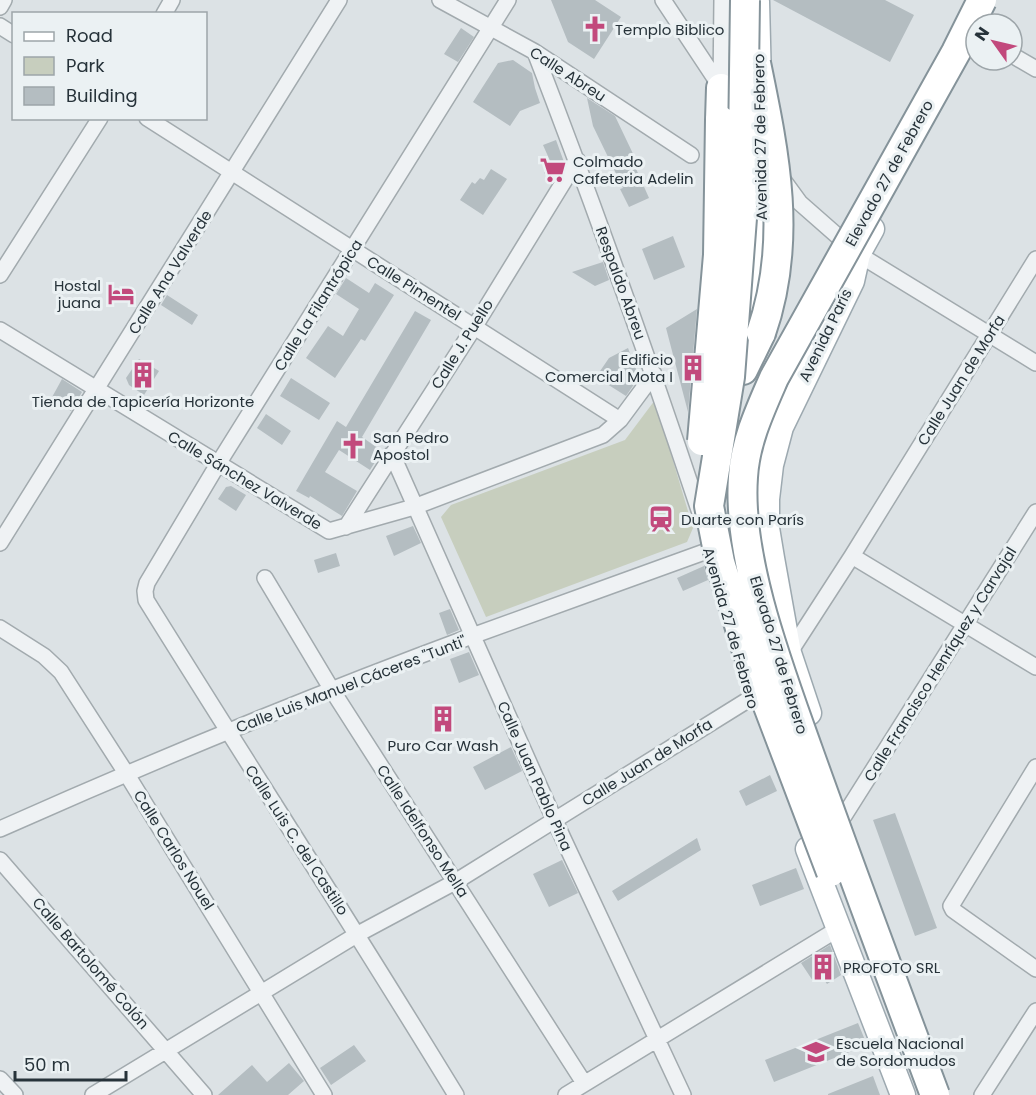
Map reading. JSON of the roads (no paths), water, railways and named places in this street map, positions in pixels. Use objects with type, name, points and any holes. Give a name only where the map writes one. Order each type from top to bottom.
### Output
[{"type":"highway","name":"Elevado 27 de Febrero","points":[[935,1095],[788,694],[751,565],[745,533],[743,477],[747,451],[758,414],[774,378],[956,52],[982,0]]},
{"type":"highway","points":[[742,4],[769,125],[778,221],[777,270],[770,305],[761,333],[743,370]]},
{"type":"highway","name":"Elevado 27 de Febrero","points":[[742,4],[742,218],[730,376],[705,511],[746,648],[915,1095]]},
{"type":"highway","points":[[705,511],[701,446],[718,255],[721,88]]},
{"type":"highway","points":[[788,694],[779,630],[757,561],[751,530],[752,473],[757,444],[784,377],[841,277],[858,254]]},
{"type":"main road","name":"Avenida 27 de Febrero","points":[[742,4],[760,147],[760,268],[755,312],[743,370],[727,402],[711,446],[706,473],[707,551],[751,698],[903,1095]]},
{"type":"main road","name":"Avenida París","points":[[789,653],[767,528],[767,499],[771,465],[782,427],[852,281],[858,254],[964,63]]},
{"type":"main road","points":[[789,653],[942,1095]]},
{"type":"street","points":[[0,7],[4,0]]},
{"type":"street","name":"Calle Ana Valverde","points":[[0,543],[339,0]]},
{"type":"street","name":"Calle Abreu","points":[[440,0],[535,52],[692,155]]},
{"type":"street","name":"Calle La Filantrópica","points":[[147,583],[218,464],[508,0]]},
{"type":"street","points":[[663,0],[760,147],[800,203],[858,254],[989,332],[1036,363]]},
{"type":"street","points":[[721,88],[742,4]]},
{"type":"street","name":"Respaldo Abreu","points":[[535,52],[577,160],[705,511]]},
{"type":"street","points":[[0,275],[99,120]]},
{"type":"street","name":"Calle Pimentel","points":[[150,120],[620,420]]},
{"type":"street","name":"Calle J. Puello","points":[[346,527],[475,326],[577,160]]},
{"type":"street","name":"Calle Juan de Morfa","points":[[93,1095],[358,934],[455,882],[751,698],[789,653],[852,556],[1036,259]]},
{"type":"street","name":"Calle Sánchez Valverde","points":[[0,330],[329,531],[414,507],[603,435],[620,420],[654,374]]},
{"type":"street","name":"Calle Juan Pablo Pina","points":[[392,454],[554,819],[683,1095]]},
{"type":"street","name":"Calle Francisco Henríquez y Carvajal","points":[[844,816],[1036,512]]},
{"type":"street","name":"Calle Luis Manuel Cáceres \"Tunti\"","points":[[0,829],[126,773],[332,690],[472,636],[707,551]]},
{"type":"street","points":[[852,556],[1036,667]]},
{"type":"street","name":"Calle Idelfonso Mella","points":[[265,578],[332,690],[584,1083]]},
{"type":"street","name":"Calle Luis C. del Castillo","points":[[147,583],[146,600],[358,934],[456,1095]]},
{"type":"street","name":"Calle Carlos Nouel","points":[[0,628],[44,656],[61,672],[126,773],[324,1095]]},
{"type":"street","points":[[1036,766],[951,906],[952,910],[1036,969]]},
{"type":"street","name":"Calle Bartolomé Colón","points":[[0,860],[204,1095]]},
{"type":"street","points":[[566,1095],[838,929]]},
{"type":"street","points":[[982,1095],[1036,1011]]},
{"type":"street","points":[[0,1079],[15,1095]]},
{"type":"place","name":"Templo Biblico","points":[[595,29]]},
{"type":"place","name":"Colmado Cafeteria Adelin","points":[[553,170]]},
{"type":"place","name":"Hostal juana","points":[[121,294]]},
{"type":"place","name":"Edificio Comercial Mota I","points":[[693,368]]},
{"type":"place","name":"Tienda de Tapicería Horizonte","points":[[143,375]]},
{"type":"place","name":"San Pedro Apostol","points":[[353,446]]},
{"type":"place","name":"Duarte con París","points":[[661,519]]},
{"type":"place","name":"Puro Car Wash","points":[[443,719]]},
{"type":"place","name":"PROFOTO SRL","points":[[823,967]]},
{"type":"place","name":"Escuela Nacional de Sordomudos","points":[[816,1052]]}]
